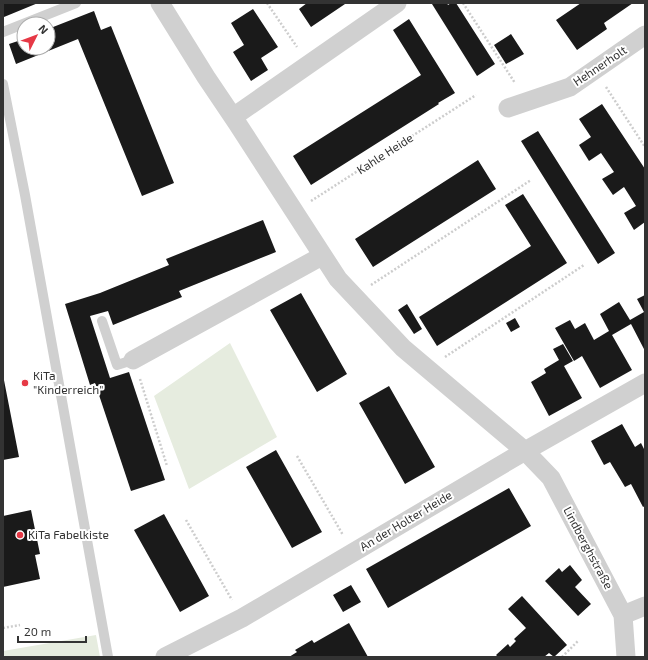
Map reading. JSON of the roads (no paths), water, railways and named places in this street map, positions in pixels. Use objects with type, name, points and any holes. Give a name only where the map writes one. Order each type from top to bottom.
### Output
[{"type":"street","points":[[160,3],[206,77],[338,279],[403,348],[525,451]]},
{"type":"street","points":[[233,117],[397,3]]},
{"type":"street","name":"Hehnerholt","points":[[508,108],[570,87],[645,35]]},
{"type":"street","points":[[133,360],[322,256]]},
{"type":"street","name":"An der Holter Heide","points":[[165,657],[242,618],[525,451],[645,383]]},
{"type":"street","name":"Lindberghstraße","points":[[525,451],[551,478],[623,615],[626,657]]},
{"type":"street","points":[[623,615],[645,606]]},
{"type":"lane","points":[[3,32],[76,3]]},
{"type":"lane","points":[[3,84],[28,211],[108,657]]},
{"type":"lane","points":[[102,321],[117,366],[133,360]]},
{"type":"place","name":"KiTa \"Kinderreich\"","points":[[25,383]]},
{"type":"place","name":"KiTa Fabelkiste","points":[[20,535]]}]
